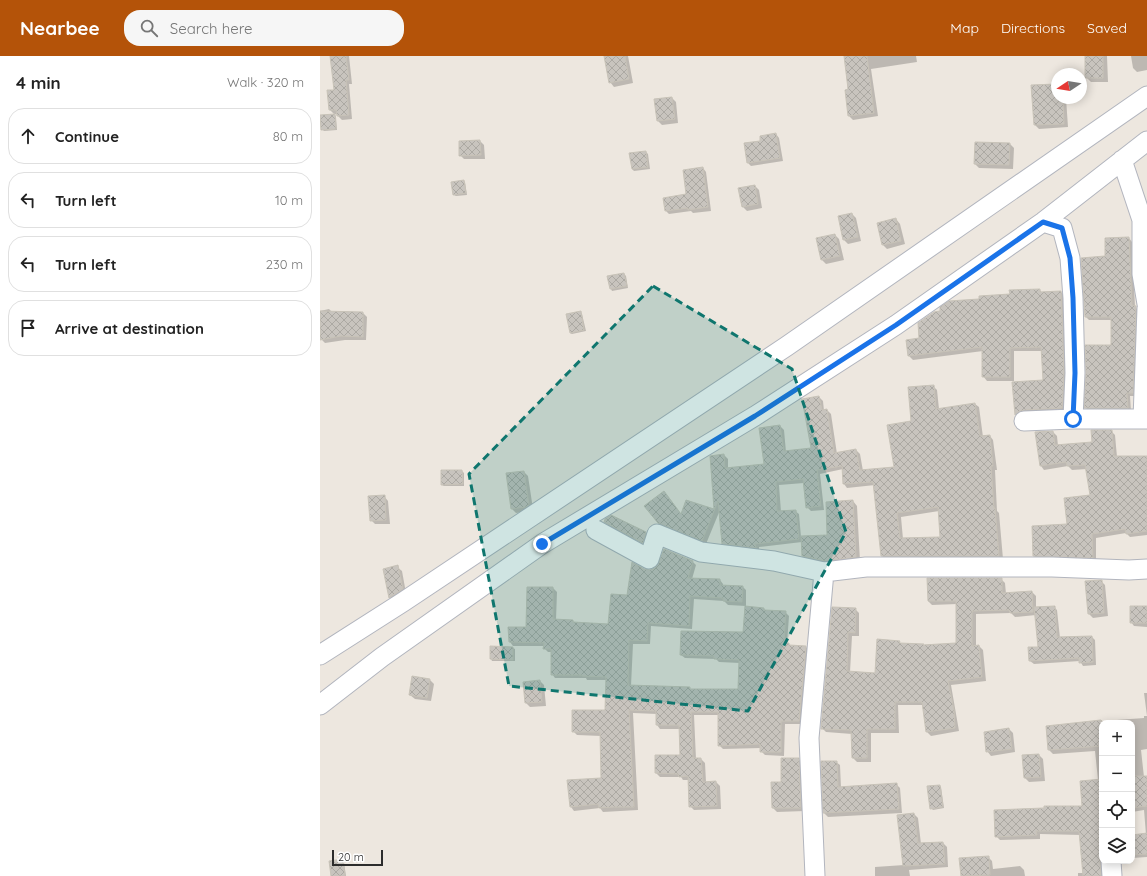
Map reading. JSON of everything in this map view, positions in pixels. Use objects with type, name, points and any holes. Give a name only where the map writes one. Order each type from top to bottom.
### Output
[{"type":"street","points":[[320,655],[403,602],[787,346],[1147,96]]},
{"type":"street","points":[[320,705],[382,657],[542,544],[755,416],[896,325],[1043,222],[1147,141]]},
{"type":"street","points":[[1122,160],[1142,220],[1142,274],[1147,304]]},
{"type":"street","points":[[1043,222],[1062,228],[1070,258],[1075,366],[1073,419]]},
{"type":"street","points":[[1024,421],[1145,419],[1147,308]]},
{"type":"street","points":[[596,530],[649,559],[656,534],[701,552],[774,561],[824,572],[874,567],[1052,567],[1128,570],[1147,569]]},
{"type":"street","points":[[815,876],[809,738],[824,572]]},
{"type":"street","points":[[1111,864],[1112,876]]},
{"type":"highlighted area","points":[[653,286],[792,369],[846,532],[748,711],[509,686],[469,474]]},
{"type":"building","points":[[330,56],[346,56],[349,80],[346,80],[349,115],[337,116],[336,110],[329,110],[327,90],[334,90]]},
{"type":"building","points":[[604,56],[625,56],[629,79],[609,83]]},
{"type":"building","points":[[844,56],[867,56],[874,113],[848,116],[845,90],[848,89]]},
{"type":"building","points":[[1085,56],[1103,56],[1103,78],[1087,78],[1087,68],[1085,68]]},
{"type":"building","points":[[1051,84],[1051,104],[1063,104],[1064,124],[1034,125],[1031,85]]},
{"type":"building","points":[[672,97],[675,119],[657,121],[654,99]]},
{"type":"building","points":[[335,114],[336,129],[321,130],[320,115]]},
{"type":"building","points":[[776,133],[780,158],[747,163],[744,143],[760,141],[760,136]]},
{"type":"building","points":[[480,140],[481,155],[459,156],[459,141]]},
{"type":"building","points":[[975,142],[1010,143],[1009,165],[974,164]]},
{"type":"building","points":[[646,151],[648,167],[632,169],[629,153]]},
{"type":"building","points":[[703,167],[708,207],[665,211],[663,198],[686,194],[683,170]]},
{"type":"building","points":[[464,180],[466,193],[453,195],[451,182]]},
{"type":"building","points":[[755,185],[758,204],[742,207],[738,188]]},
{"type":"building","points":[[852,213],[858,237],[843,240],[838,216]]},
{"type":"building","points":[[896,218],[901,241],[882,245],[877,223]]},
{"type":"building","points":[[835,234],[840,256],[821,260],[816,238]]},
{"type":"building","points":[[1129,237],[1132,305],[1136,306],[1133,393],[1127,393],[1128,408],[1084,408],[1086,373],[1085,345],[1111,345],[1111,317],[1085,317],[1081,258],[1105,256],[1105,238]]},
{"type":"building","points":[[624,273],[627,286],[610,289],[607,276]]},
{"type":"building","points":[[1040,289],[1040,292],[1061,291],[1064,373],[1062,408],[1024,410],[1015,415],[1012,382],[1043,380],[1041,347],[1010,348],[1010,377],[982,377],[982,347],[908,356],[906,340],[919,338],[918,323],[934,312],[940,311],[940,307],[949,301],[979,299],[979,296],[1010,294],[1009,290]]},
{"type":"building","points":[[320,311],[363,312],[363,337],[341,336],[320,340]]},
{"type":"building","points":[[581,311],[584,330],[570,333],[566,314]]},
{"type":"building","points":[[934,385],[936,409],[975,403],[980,436],[990,435],[993,466],[991,466],[994,508],[999,556],[881,556],[873,482],[843,484],[842,466],[817,470],[821,506],[806,508],[803,479],[776,482],[777,511],[796,510],[799,539],[755,544],[756,548],[722,544],[718,501],[702,541],[658,523],[644,506],[664,491],[681,514],[686,500],[714,509],[710,456],[724,454],[725,468],[764,464],[759,428],[780,425],[784,451],[811,448],[802,399],[819,396],[822,410],[827,409],[834,453],[856,449],[860,470],[894,467],[887,425],[911,421],[908,387]],"holes":[[[938,507],[940,537],[900,538],[897,513]]]},
{"type":"building","points":[[1091,430],[1112,430],[1114,456],[1147,456],[1147,531],[1126,534],[1125,529],[1092,534],[1093,558],[1033,556],[1032,526],[1067,524],[1064,498],[1090,495],[1085,465],[1067,466],[1066,462],[1040,466],[1035,432],[1053,431],[1055,445],[1092,442]]},
{"type":"building","points":[[441,470],[462,470],[463,484],[441,485]]},
{"type":"building","points":[[524,471],[529,505],[526,507],[511,509],[506,473]]},
{"type":"building","points":[[385,495],[386,520],[370,521],[368,496]]},
{"type":"building","points":[[853,500],[856,557],[825,561],[802,556],[801,536],[827,535],[826,502]]},
{"type":"building","points":[[611,515],[646,532],[643,543],[604,522],[605,519]]},
{"type":"building","points":[[664,549],[693,561],[688,578],[720,579],[720,585],[743,586],[742,602],[723,601],[723,598],[690,596],[689,626],[648,623],[647,641],[629,640],[628,685],[690,687],[690,689],[738,689],[739,660],[714,659],[714,656],[680,655],[681,631],[743,632],[745,606],[764,608],[764,610],[786,611],[784,643],[789,643],[789,645],[806,646],[799,721],[781,721],[781,752],[760,752],[760,744],[718,746],[718,712],[691,712],[693,758],[701,758],[703,782],[716,781],[717,806],[689,807],[688,776],[679,777],[678,774],[655,773],[655,755],[680,755],[679,725],[656,725],[656,711],[629,710],[634,807],[599,808],[598,804],[570,807],[567,780],[601,778],[600,732],[572,732],[572,710],[605,710],[606,677],[551,675],[551,649],[543,649],[544,643],[509,642],[508,627],[526,627],[527,587],[553,587],[553,619],[608,624],[611,594],[627,595],[632,562],[644,569],[650,570],[655,568]]},
{"type":"building","points":[[398,565],[403,589],[389,598],[383,569]]},
{"type":"building","points":[[927,578],[1002,578],[1002,593],[1032,591],[1033,612],[1010,613],[1009,610],[972,611],[972,646],[979,645],[982,677],[948,681],[954,710],[955,728],[926,732],[922,702],[895,702],[895,729],[867,729],[867,758],[852,758],[851,730],[821,729],[832,607],[856,608],[855,633],[848,632],[847,671],[875,673],[877,639],[900,641],[899,643],[924,644],[923,645],[956,643],[956,601],[928,601]]},
{"type":"building","points":[[1102,580],[1104,613],[1088,614],[1085,581]]},
{"type":"building","points":[[1055,606],[1057,637],[1092,636],[1093,662],[1079,663],[1079,658],[1029,661],[1028,647],[1038,647],[1034,607]]},
{"type":"building","points":[[1130,606],[1147,606],[1147,623],[1130,623]]},
{"type":"building","points":[[490,646],[513,647],[513,660],[490,659]]},
{"type":"building","points":[[412,676],[430,679],[427,698],[409,695]]},
{"type":"building","points":[[540,680],[542,702],[525,703],[523,682]]},
{"type":"building","points":[[1099,720],[1099,746],[1048,750],[1046,726]]},
{"type":"building","points":[[1009,728],[1012,749],[986,752],[984,732]]},
{"type":"building","points":[[1039,754],[1041,777],[1024,778],[1022,755]]},
{"type":"building","points":[[781,758],[799,758],[801,808],[772,808],[771,782],[781,782]]},
{"type":"building","points":[[821,761],[837,761],[838,787],[897,783],[899,809],[823,813]]},
{"type":"building","points":[[1135,776],[1147,776],[1147,806],[1135,808]]},
{"type":"building","points":[[1099,779],[1099,864],[1101,876],[1083,876],[1079,831],[1036,831],[1037,835],[995,837],[994,810],[1044,808],[1044,806],[1082,806],[1080,781]]},
{"type":"building","points":[[940,785],[943,807],[930,809],[927,786]]},
{"type":"building","points":[[914,813],[918,843],[943,842],[945,864],[903,866],[897,815]]},
{"type":"building","points":[[1147,833],[1147,854],[1135,855],[1135,835]]},
{"type":"building","points":[[989,856],[990,875],[961,876],[959,858]]},
{"type":"building","points":[[343,859],[345,876],[331,876],[329,861]]},
{"type":"route","points":[[542,544],[755,416],[896,325],[1043,222],[1062,228],[1070,258],[1073,298],[1075,373],[1073,419]]}]
